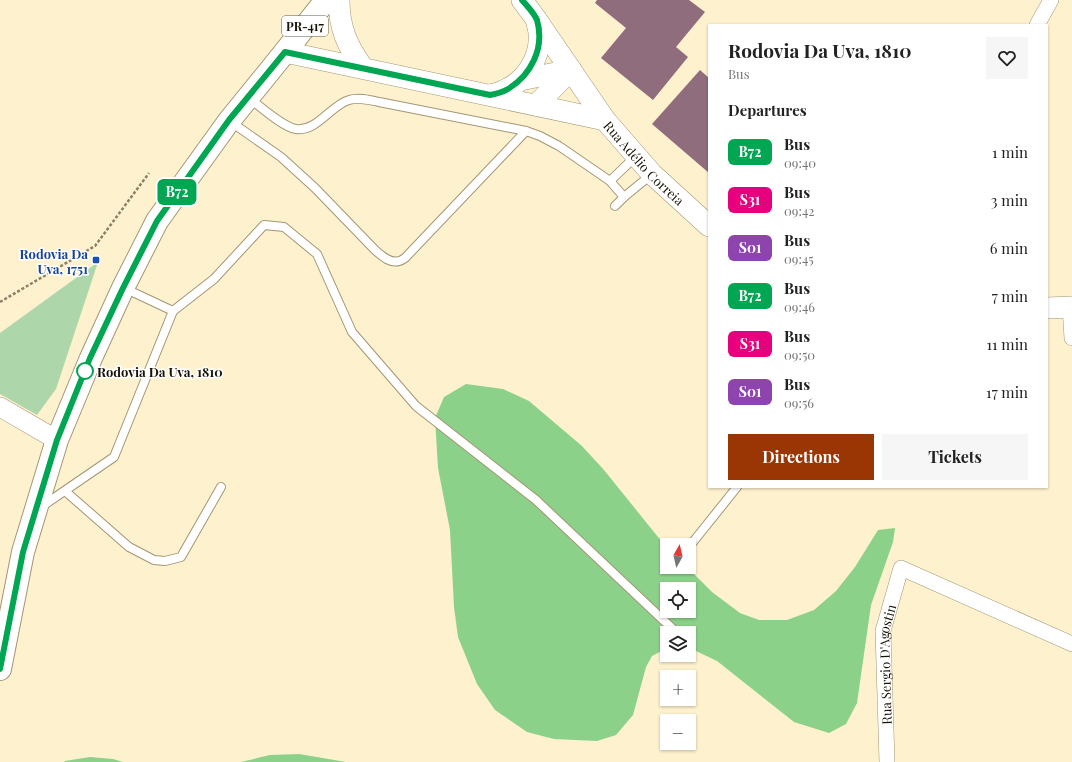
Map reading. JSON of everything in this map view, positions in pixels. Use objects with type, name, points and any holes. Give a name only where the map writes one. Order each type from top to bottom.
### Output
[{"type":"highway","name":"PR-417","points":[[0,669],[23,552],[57,440],[90,358],[123,288],[157,221],[229,120],[326,0]]},
{"type":"main road","points":[[339,0],[340,20],[346,42],[363,68]]},
{"type":"main road","points":[[522,0],[605,120]]},
{"type":"main road","points":[[490,95],[506,90],[520,80],[531,67],[537,52],[539,35],[536,19]]},
{"type":"main road","name":"Rua Adélio Correia","points":[[285,52],[605,120],[652,174],[708,225]]},
{"type":"main road","points":[[520,80],[571,70]]},
{"type":"main road","points":[[536,105],[571,70]]},
{"type":"main road","points":[[1048,308],[1071,307]]},
{"type":"street","points":[[1038,24],[1051,0]]},
{"type":"street","points":[[1071,307],[1072,338]]},
{"type":"street","points":[[0,407],[57,440]]},
{"type":"street","name":"Rua Sergio D'Agostin","points":[[888,762],[883,631],[901,568],[1072,644]]},
{"type":"lane","points":[[248,97],[285,124],[296,129],[306,128],[317,123],[333,109],[349,100],[356,99],[526,131],[540,136],[559,146],[610,181],[624,197]]},
{"type":"lane","points":[[229,120],[281,157],[315,188],[375,250],[392,261],[399,261],[404,258],[526,131]]},
{"type":"lane","points":[[610,181],[636,156]]},
{"type":"lane","points":[[615,206],[652,174]]},
{"type":"lane","points":[[36,510],[114,458],[173,311],[214,279],[264,225],[284,227],[317,254],[352,332],[416,406],[536,500],[670,626]]},
{"type":"lane","points":[[123,288],[173,311]]},
{"type":"lane","points":[[65,491],[130,547],[154,560],[165,561],[181,557],[221,487]]},
{"type":"lane","points":[[696,538],[736,488]]},
{"type":"path","points":[[0,302],[95,246],[148,173]]},
{"type":"green space","points":[[98,262],[56,389],[37,415],[0,394],[0,333]]},
{"type":"green space","points":[[466,384],[503,389],[529,401],[582,446],[604,470],[660,539],[660,574],[694,574],[712,592],[740,613],[759,620],[787,620],[814,610],[836,591],[855,567],[878,530],[895,528],[893,542],[871,605],[857,703],[846,724],[829,733],[794,722],[717,661],[696,651],[696,626],[660,626],[660,652],[652,656],[646,667],[633,715],[616,735],[597,741],[554,739],[527,732],[495,710],[477,684],[458,637],[454,607],[450,530],[438,468],[435,418],[444,397]]},
{"type":"green space","points":[[299,754],[346,762],[241,762],[270,755]]},
{"type":"green space","points":[[90,757],[113,759],[123,762],[64,762]]},
{"type":"building","points":[[597,0],[689,0],[705,12],[676,47],[688,57],[653,100],[601,58],[626,28],[595,3]]},
{"type":"building","points":[[700,70],[708,77],[708,172],[652,124]]},
{"type":"bus line","name":"B72","points":[[0,669],[23,552],[57,440],[90,358],[157,221],[229,120],[285,52],[490,95],[506,90],[520,80],[531,67],[537,52],[539,35],[536,19],[522,0]]},
{"type":"place","name":"Rodovia Da Uva, 1751","points":[[96,260]]},
{"type":"place","name":"Rodovia Da Uva, 1810","points":[[85,371]]}]
